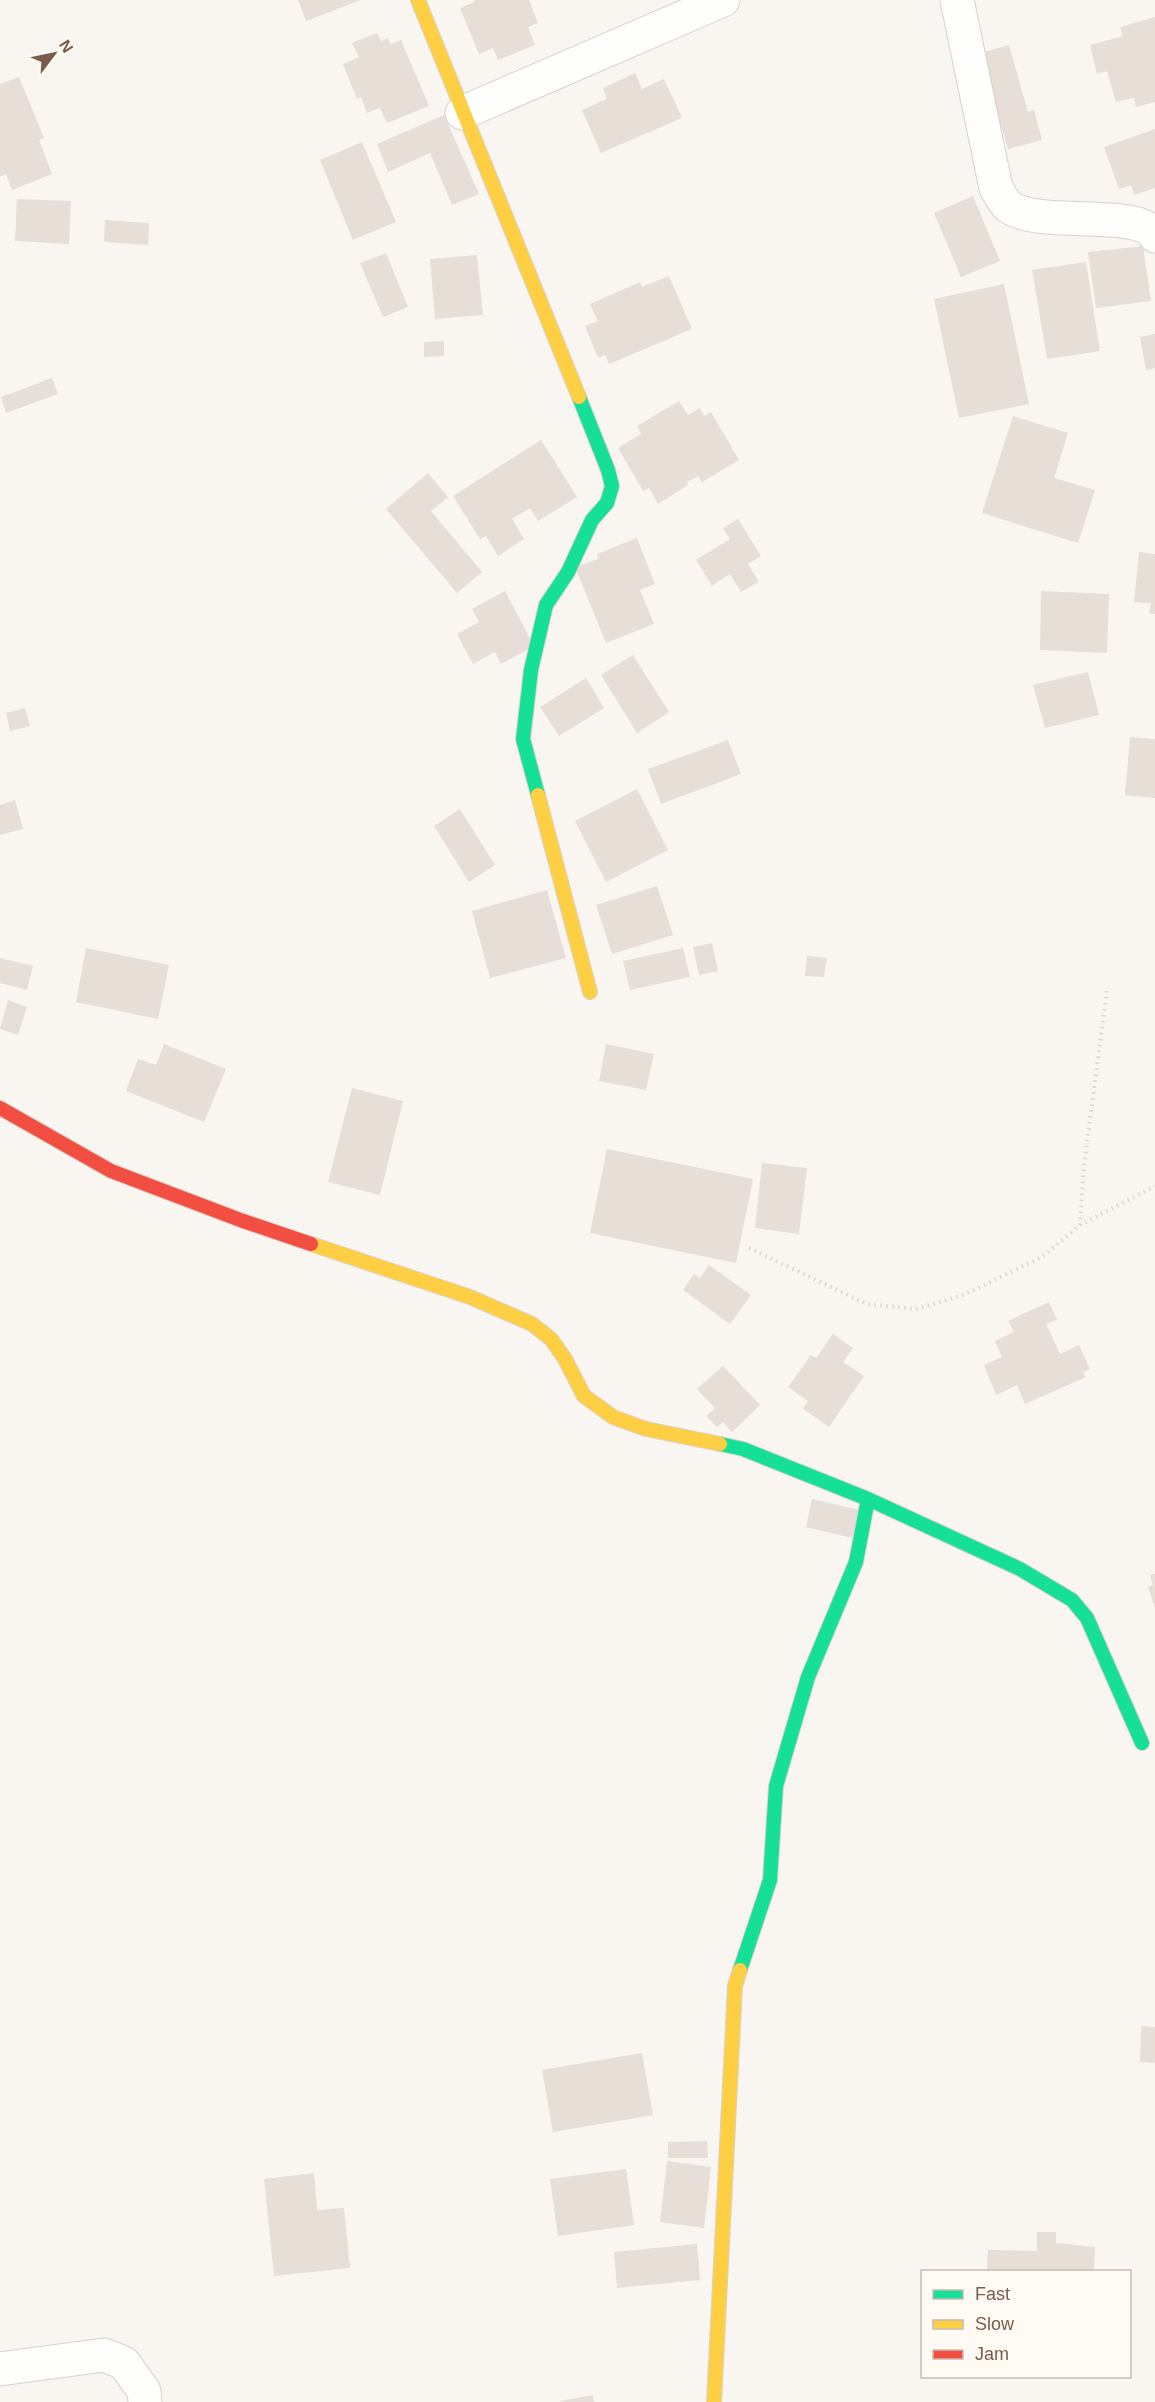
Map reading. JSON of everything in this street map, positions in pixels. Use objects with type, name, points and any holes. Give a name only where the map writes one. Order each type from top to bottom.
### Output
[{"type":"street","points":[[418,0],[608,470],[612,486],[607,503],[592,520],[568,572],[546,605],[531,670],[524,739],[590,992]]},
{"type":"street","points":[[462,113],[723,0]]},
{"type":"street","points":[[957,0],[996,188],[1008,206],[1028,216],[1135,222],[1154,233],[1155,236]]},
{"type":"street","points":[[0,1108],[111,1171],[243,1221],[470,1297],[532,1324],[551,1339],[565,1359],[584,1396],[613,1417],[646,1430],[742,1449],[868,1498],[1020,1569],[1072,1600],[1087,1618],[1142,1743]]},
{"type":"street","points":[[714,2402],[735,1986],[771,1880],[776,1786],[808,1677],[856,1562],[868,1498]]},
{"type":"street","points":[[0,2368],[104,2355],[124,2363],[144,2391],[145,2402]]},
{"type":"path","points":[[1080,1226],[1084,1166],[1107,990]]},
{"type":"path","points":[[749,1248],[867,1304],[916,1309],[963,1295],[1042,1257],[1080,1226],[1155,1186]]},
{"type":"building","points":[[298,0],[361,0],[306,21]]},
{"type":"building","points":[[474,0],[529,0],[538,23],[528,27],[535,45],[498,60],[493,48],[479,54],[460,8],[475,2]]},
{"type":"building","points":[[1155,17],[1155,102],[1136,107],[1134,98],[1116,102],[1107,71],[1097,74],[1090,45],[1123,36],[1120,27]]},
{"type":"building","points":[[377,33],[381,41],[388,38],[391,44],[401,40],[429,106],[387,123],[380,108],[367,113],[361,97],[357,99],[343,64],[359,57],[352,43]]},
{"type":"building","points":[[1009,45],[1028,112],[1034,110],[1042,140],[1008,149],[980,53]]},
{"type":"building","points":[[635,73],[642,89],[664,79],[682,118],[601,153],[582,110],[607,99],[603,88]]},
{"type":"building","points":[[19,77],[44,138],[39,140],[52,174],[12,190],[6,174],[0,177],[0,84]]},
{"type":"building","points":[[444,115],[479,194],[452,205],[430,153],[388,172],[377,144]]},
{"type":"building","points":[[1155,129],[1155,188],[1134,195],[1131,185],[1119,189],[1104,147]]},
{"type":"building","points":[[362,142],[396,222],[353,240],[320,160]]},
{"type":"building","points":[[973,196],[1000,261],[961,277],[934,213]]},
{"type":"building","points":[[17,199],[71,201],[69,244],[15,241]]},
{"type":"building","points":[[105,220],[149,223],[148,245],[104,242]]},
{"type":"building","points":[[1143,246],[1151,301],[1096,308],[1088,252]]},
{"type":"building","points":[[386,253],[408,307],[383,317],[360,263]]},
{"type":"building","points":[[477,255],[483,315],[435,319],[430,259]]},
{"type":"building","points":[[1086,262],[1100,351],[1047,359],[1032,270]]},
{"type":"building","points":[[669,276],[692,329],[609,364],[605,355],[598,358],[585,326],[598,321],[590,304],[640,282],[642,287]]},
{"type":"building","points":[[1004,284],[1029,404],[959,418],[934,299]]},
{"type":"building","points":[[1155,334],[1155,368],[1146,370],[1140,337]]},
{"type":"building","points":[[444,341],[444,356],[424,357],[424,342]]},
{"type":"building","points":[[52,378],[58,394],[6,413],[1,397]]},
{"type":"building","points":[[679,401],[688,415],[700,408],[704,416],[711,412],[739,460],[702,482],[698,476],[658,504],[649,488],[643,491],[618,448],[641,434],[637,426]]},
{"type":"building","points":[[1013,416],[1068,433],[1054,478],[1095,490],[1078,543],[982,513]]},
{"type":"building","points":[[541,440],[577,497],[538,521],[530,508],[512,519],[524,539],[498,556],[486,536],[480,539],[453,496]]},
{"type":"building","points":[[428,473],[448,497],[431,511],[482,572],[457,593],[386,509]]},
{"type":"building","points":[[738,519],[761,556],[748,564],[759,582],[741,592],[730,574],[712,586],[696,560],[730,539],[723,528]]},
{"type":"building","points":[[637,538],[655,584],[640,590],[654,624],[606,643],[575,567],[598,559],[597,554]]},
{"type":"building","points":[[1139,552],[1155,554],[1155,614],[1149,613],[1151,603],[1134,602]]},
{"type":"building","points":[[505,591],[534,646],[501,664],[495,652],[473,664],[457,634],[479,622],[472,609]]},
{"type":"building","points":[[1041,591],[1109,594],[1107,653],[1040,650]]},
{"type":"building","points":[[633,655],[669,712],[637,733],[601,675]]},
{"type":"building","points":[[1088,672],[1099,715],[1045,728],[1033,685]]},
{"type":"building","points":[[586,678],[604,708],[559,736],[540,707]]},
{"type":"building","points":[[25,708],[30,726],[10,731],[6,713]]},
{"type":"building","points":[[1130,737],[1155,739],[1155,798],[1125,795]]},
{"type":"building","points":[[728,740],[741,774],[661,804],[648,769]]},
{"type":"building","points":[[637,789],[668,850],[606,882],[575,821]]},
{"type":"building","points":[[15,800],[23,829],[0,835],[0,805]]},
{"type":"building","points":[[460,809],[495,865],[469,882],[434,826]]},
{"type":"building","points":[[657,886],[673,935],[612,954],[596,905]]},
{"type":"building","points":[[547,890],[566,958],[490,978],[472,911]]},
{"type":"building","points":[[712,943],[718,971],[699,975],[693,947]]},
{"type":"building","points":[[86,948],[169,965],[158,1019],[76,1002]]},
{"type":"building","points":[[683,948],[690,977],[630,990],[623,961]]},
{"type":"building","points":[[807,956],[827,958],[824,977],[805,976]]},
{"type":"building","points":[[0,958],[33,966],[27,990],[0,983]]},
{"type":"building","points":[[8,1000],[27,1007],[18,1035],[0,1029]]},
{"type":"building","points":[[164,1044],[226,1069],[204,1122],[126,1091],[138,1059],[156,1065]]},
{"type":"building","points":[[606,1044],[654,1054],[646,1090],[599,1081]]},
{"type":"building","points":[[352,1088],[403,1101],[380,1195],[328,1182]]},
{"type":"building","points":[[607,1149],[753,1179],[736,1263],[590,1233]]},
{"type":"building","points":[[762,1163],[807,1168],[799,1234],[755,1228]]},
{"type":"building","points":[[709,1265],[751,1295],[730,1324],[683,1290],[694,1274],[700,1278]]},
{"type":"building","points":[[1049,1302],[1057,1320],[1046,1324],[1060,1354],[1079,1345],[1090,1369],[1083,1372],[1086,1377],[1025,1404],[1017,1385],[996,1395],[984,1365],[1002,1357],[995,1341],[1014,1332],[1008,1321]]},
{"type":"building","points":[[833,1334],[853,1348],[843,1362],[864,1376],[829,1427],[803,1409],[808,1401],[788,1387],[811,1355],[816,1358]]},
{"type":"building","points":[[723,1366],[760,1405],[732,1432],[723,1422],[717,1427],[706,1416],[715,1408],[697,1389]]},
{"type":"building","points":[[812,1499],[859,1510],[852,1538],[806,1527]]},
{"type":"building","points":[[1155,1574],[1155,1608],[1148,1587],[1153,1585],[1150,1575]]},
{"type":"building","points":[[1141,2026],[1155,2027],[1155,2063],[1140,2062]]},
{"type":"building","points":[[642,2053],[653,2115],[553,2132],[542,2070]]},
{"type":"building","points":[[707,2141],[708,2158],[668,2158],[668,2142]]},
{"type":"building","points":[[667,2161],[711,2167],[704,2228],[660,2222]]},
{"type":"building","points":[[626,2169],[634,2225],[558,2236],[550,2179]]},
{"type":"building","points":[[314,2173],[317,2210],[344,2208],[350,2268],[274,2276],[264,2179]]},
{"type":"building","points":[[1037,2232],[1056,2232],[1056,2243],[1095,2247],[1094,2270],[987,2270],[988,2250],[1037,2251]]},
{"type":"building","points":[[697,2244],[700,2280],[617,2288],[614,2252]]},
{"type":"building","points":[[593,2395],[594,2402],[560,2402],[560,2401]]},
{"type":"traffic: fast","points":[[538,795],[523,739],[531,670],[546,605],[568,572],[592,520],[607,503],[612,486],[608,470],[579,397]]},
{"type":"traffic: fast","points":[[720,1444],[743,1449],[868,1499],[1020,1569],[1072,1600],[1087,1618],[1142,1743]]},
{"type":"traffic: fast","points":[[740,1970],[770,1880],[776,1786],[808,1677],[856,1562],[868,1499]]},
{"type":"traffic: slow","points":[[418,0],[579,397]]},
{"type":"traffic: slow","points":[[538,795],[590,992]]},
{"type":"traffic: slow","points":[[311,1244],[470,1297],[532,1324],[551,1339],[565,1359],[584,1396],[613,1417],[646,1429],[720,1444]]},
{"type":"traffic: slow","points":[[714,2402],[735,1986],[740,1970]]},
{"type":"traffic: jam","points":[[0,1108],[111,1171],[311,1244]]}]
